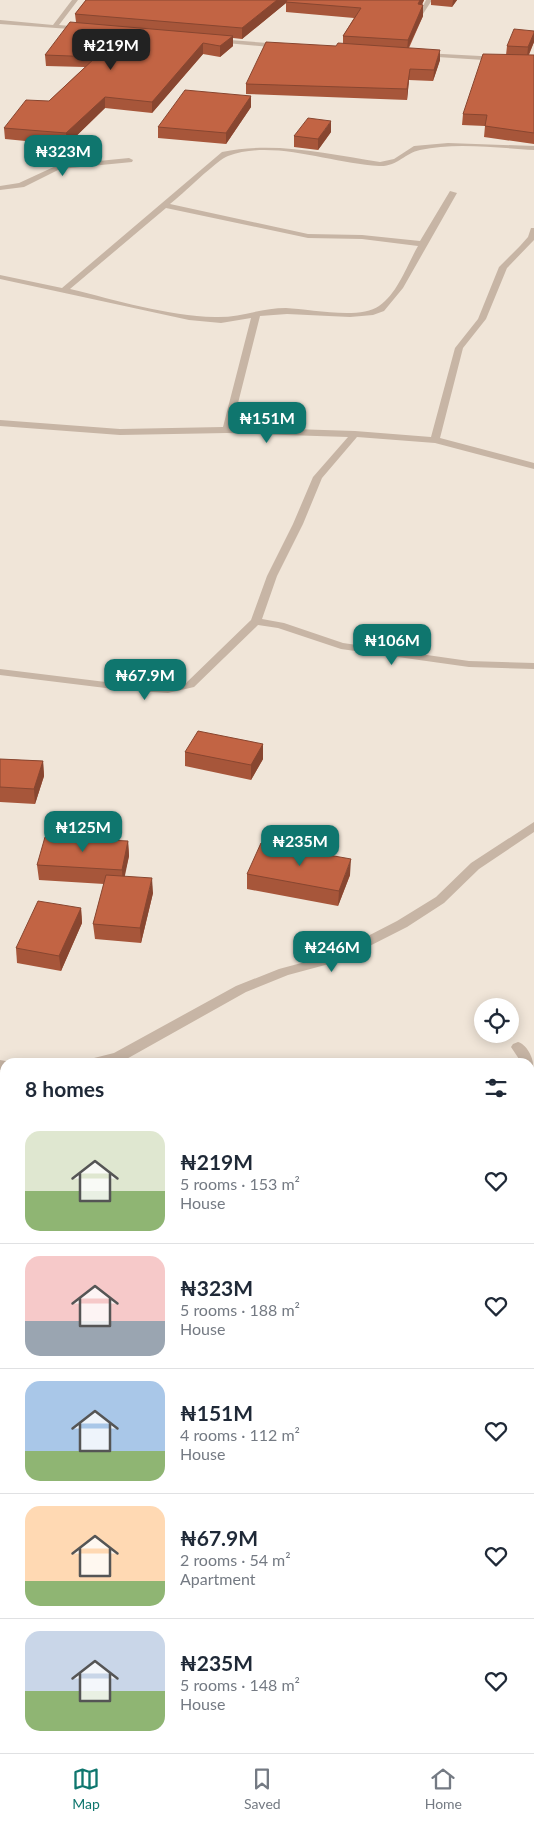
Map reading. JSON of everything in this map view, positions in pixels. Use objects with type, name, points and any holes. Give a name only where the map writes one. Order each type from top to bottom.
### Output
[{"type":"street","points":[[55,26],[75,0]]},
{"type":"street","points":[[421,13],[429,0]]},
{"type":"street","points":[[0,22],[94,30]]},
{"type":"street","points":[[210,41],[288,47]]},
{"type":"street","points":[[418,54],[505,60]]},
{"type":"street","points":[[64,290],[225,154],[279,149],[380,164],[396,161],[417,148],[466,145],[534,148]]},
{"type":"street","points":[[0,188],[21,185],[58,167],[129,160]]},
{"type":"street","points":[[0,277],[144,308],[211,320],[284,310],[342,314],[374,312],[382,308],[388,301],[411,267],[422,244],[441,216],[453,193]]},
{"type":"street","points":[[164,205],[308,236],[362,237],[422,244]]},
{"type":"street","points":[[435,440],[459,348],[482,319],[503,267],[523,248],[532,237],[534,230]]},
{"type":"street","points":[[227,430],[256,314]]},
{"type":"street","points":[[0,423],[120,432],[227,430],[355,434],[435,440],[534,466]]},
{"type":"street","points":[[0,672],[122,687],[168,690],[190,685],[256,621],[272,576],[318,478],[355,434]]},
{"type":"street","points":[[256,621],[280,625],[341,646],[469,664],[534,666]]},
{"type":"street","points":[[111,1058],[125,1053],[241,989],[284,972],[335,958],[402,924],[440,900],[475,866],[534,826]]},
{"type":"street","points":[[518,1047],[525,1058]]},
{"type":"building","points":[[86,0],[277,0],[242,28],[75,14]]},
{"type":"building","points":[[287,0],[420,0],[418,4],[423,5],[408,40],[343,36],[361,8],[286,2]]},
{"type":"building","points":[[70,22],[233,36],[220,46],[203,43],[152,102],[105,97],[66,133],[4,128],[26,100],[49,101],[96,57],[45,55]]},
{"type":"building","points":[[514,29],[534,31],[528,47],[507,46]]},
{"type":"building","points":[[266,42],[336,46],[338,43],[440,50],[434,70],[410,69],[407,89],[246,84]]},
{"type":"building","points":[[483,54],[534,55],[534,133],[485,126],[487,115],[463,114]]},
{"type":"building","points":[[185,90],[251,96],[226,133],[158,127]]},
{"type":"building","points":[[308,118],[331,121],[318,139],[294,136]]},
{"type":"building","points":[[198,731],[263,744],[251,765],[185,752]]},
{"type":"building","points":[[0,759],[43,761],[34,789],[0,787]]},
{"type":"building","points":[[45,837],[128,841],[122,870],[37,865]]},
{"type":"building","points":[[261,843],[351,859],[339,891],[247,874]]},
{"type":"building","points":[[106,875],[152,878],[140,928],[93,924]]},
{"type":"building","points":[[38,901],[81,908],[59,956],[16,948]]}]
